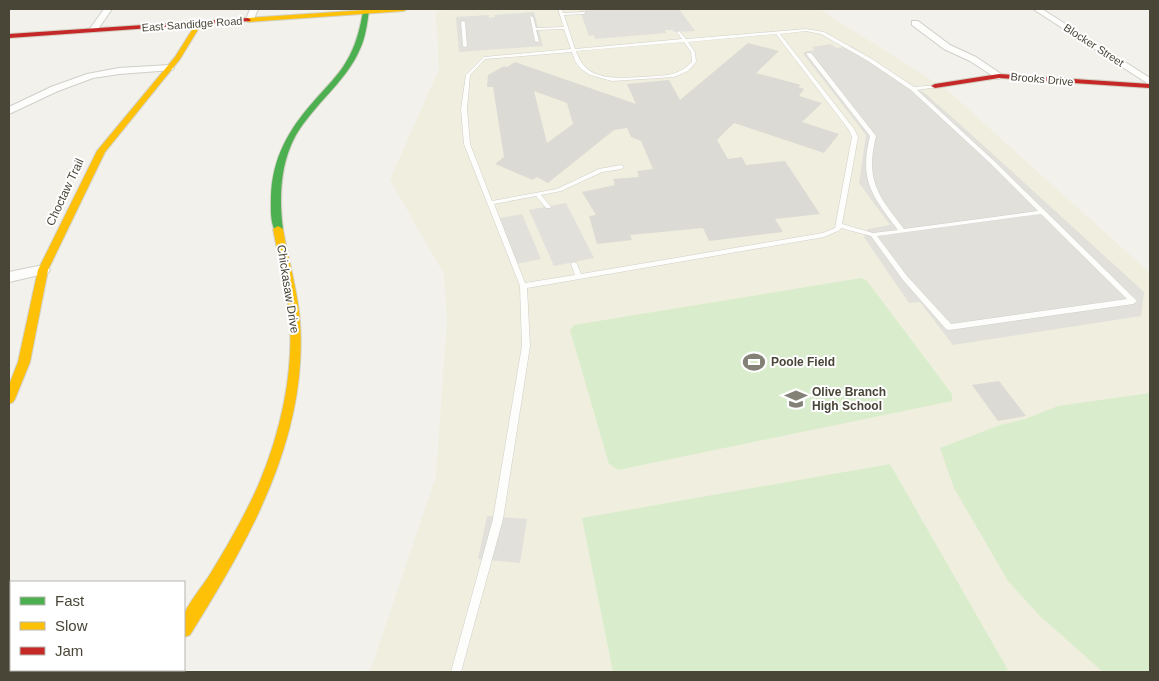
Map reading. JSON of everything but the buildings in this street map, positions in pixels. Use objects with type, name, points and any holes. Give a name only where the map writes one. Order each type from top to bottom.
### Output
[{"type":"street","points":[[93,30],[108,9]]},
{"type":"street","name":"East Sandidge Road","points":[[9,36],[199,23],[252,14],[404,9]]},
{"type":"street","name":"Blocker Street","points":[[1037,9],[1150,82]]},
{"type":"street","name":"Chickasaw Drive","points":[[185,627],[223,567],[253,512],[282,438],[290,403],[297,353],[295,321],[275,213],[276,178],[281,160],[295,130],[355,55],[364,29],[366,11]]},
{"type":"street","name":"Choctaw Trail","points":[[9,399],[24,362],[43,270],[101,151],[183,50],[199,23]]},
{"type":"street","points":[[916,23],[947,47],[973,59],[999,76]]},
{"type":"street","points":[[9,111],[51,90],[93,75],[126,70],[169,68]]},
{"type":"street","name":"Brooks Drive","points":[[935,86],[999,76],[1150,86]]},
{"type":"street","points":[[9,277],[43,270]]},
{"type":"lane","points":[[584,13],[561,11],[577,61],[592,74],[612,80],[674,76],[686,70],[694,62],[693,52],[679,32]]},
{"type":"lane","points":[[531,17],[537,41]]},
{"type":"lane","points":[[463,22],[465,46]]},
{"type":"lane","points":[[534,29],[566,28]]},
{"type":"lane","points":[[456,672],[498,520],[514,432],[526,346],[523,286],[467,144],[464,109],[468,76],[484,58],[777,32],[806,30],[822,33],[870,60],[913,89],[991,161],[1133,301],[949,326],[905,278],[873,235]]},
{"type":"lane","points":[[523,286],[824,235],[838,229],[855,137],[852,130],[777,32]]},
{"type":"lane","points":[[809,54],[872,136],[868,175],[883,205],[902,230]]},
{"type":"lane","points":[[913,89],[935,86]]},
{"type":"lane","points":[[490,203],[559,190],[601,170],[621,167]]},
{"type":"lane","points":[[538,195],[548,207]]},
{"type":"lane","points":[[839,225],[873,235],[1042,212]]},
{"type":"lane","points":[[574,264],[579,277]]},
{"type":"shaded area","name":"Olive Branch High School","points":[[475,9],[819,9],[947,90],[1150,273],[1150,672],[370,672],[436,476],[447,321],[444,274],[390,180],[439,69],[436,11]]},
{"type":"shaded area","points":[[585,9],[679,9],[695,31],[674,32],[673,30],[665,30],[666,33],[595,39],[594,35],[589,36],[580,11],[585,11]]},
{"type":"shaded area","points":[[534,12],[543,46],[459,52],[456,17],[489,15],[489,18],[495,17],[494,15]]},
{"type":"shaded area","points":[[831,44],[837,48],[851,46],[927,95],[1144,292],[1141,316],[953,345],[920,302],[909,303],[864,237],[868,229],[890,225],[859,183],[866,135],[804,55],[804,52],[815,50],[812,47]]},
{"type":"shaded area","points":[[566,203],[594,258],[554,266],[529,210]]},
{"type":"shaded area","points":[[522,214],[541,259],[511,265],[494,219]]},
{"type":"shaded area","points":[[487,516],[527,519],[520,563],[478,559]]},
{"type":"green space","name":"Poole Field","points":[[861,278],[867,281],[952,394],[952,401],[618,470],[609,464],[570,330],[574,325]]},
{"type":"green space","points":[[1150,393],[1150,672],[1103,672],[1040,616],[1008,581],[954,488],[940,448],[1000,425],[1025,419],[1058,406]]},
{"type":"green space","points":[[890,464],[1008,670],[998,672],[613,672],[582,518]]},
{"type":"traffic: fast","points":[[278,229],[277,179],[287,144],[304,117],[349,64],[357,49],[363,31],[366,11]]},
{"type":"traffic: slow","points":[[248,20],[404,9]]},
{"type":"traffic: slow","points":[[9,399],[24,362],[43,270],[101,151],[178,58],[199,23]]},
{"type":"traffic: slow","points":[[185,627],[228,558],[265,486],[278,448],[288,409],[294,368],[295,325],[278,229]]},
{"type":"traffic: jam","points":[[9,36],[248,20]]},
{"type":"traffic: jam","points":[[935,86],[999,76],[1150,86]]},
{"type":"place","name":"Poole Field","points":[[754,362]]},
{"type":"place","name":"Olive Branch High School","points":[[796,399]]}]
